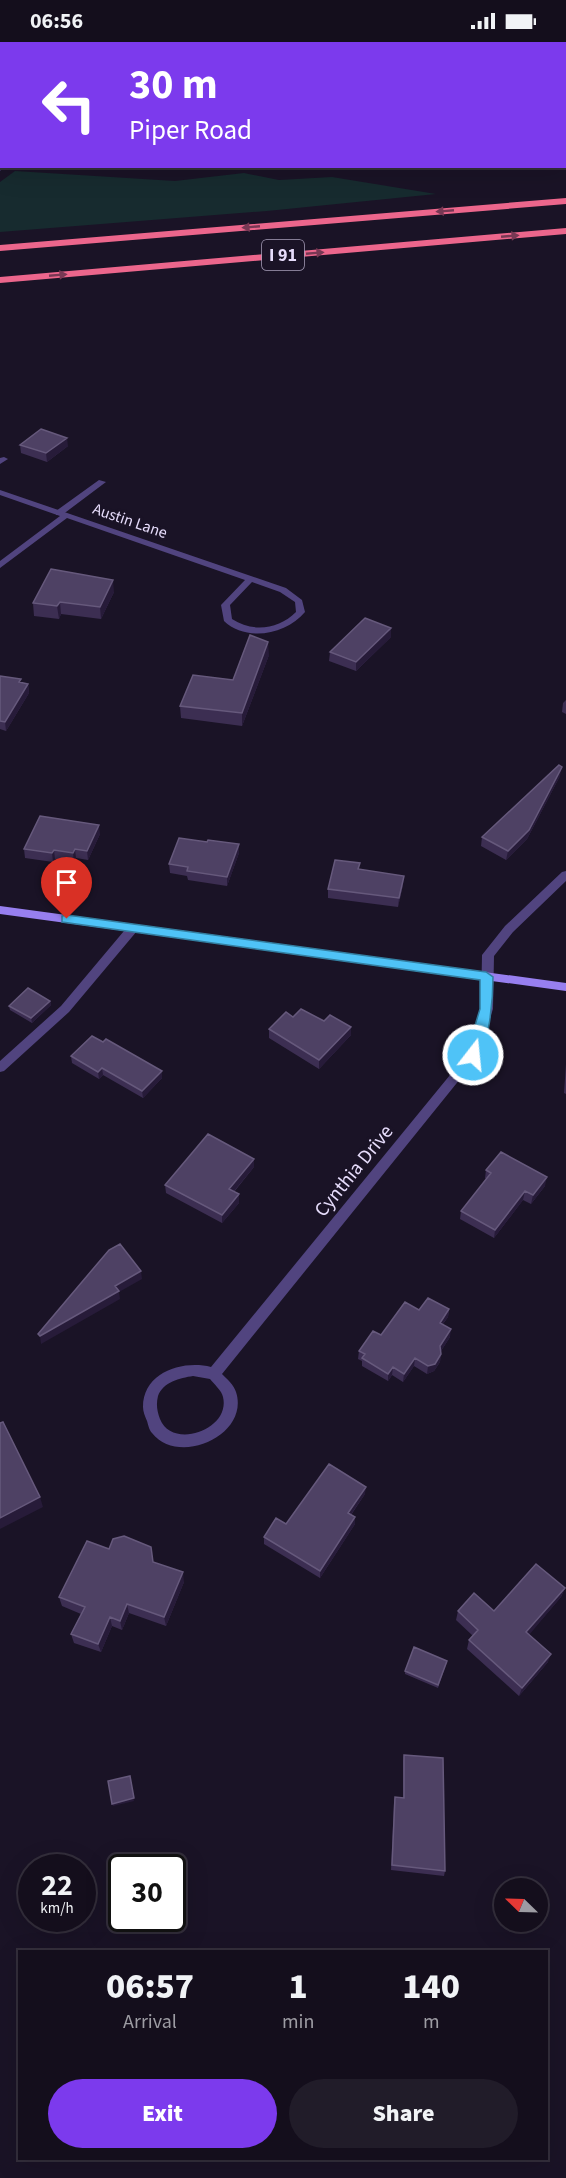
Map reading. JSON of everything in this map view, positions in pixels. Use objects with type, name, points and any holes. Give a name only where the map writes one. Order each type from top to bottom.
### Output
[{"type":"highway","name":"I 91","points":[[0,248],[566,201]]},
{"type":"highway","name":"I 91","points":[[0,280],[566,231]]},
{"type":"street","points":[[0,566],[102,482]]},
{"type":"street","name":"Austin Lane","points":[[0,492],[250,579],[294,596],[301,608],[295,620],[278,629],[264,631],[249,629],[231,621],[225,613],[225,605],[250,579]]},
{"type":"street","name":"Cynthia Drive","points":[[214,1374],[473,1055],[487,1009],[488,955],[509,929],[566,875]]},
{"type":"street","points":[[0,910],[566,987]]},
{"type":"street","points":[[0,1068],[65,1009],[133,928]]},
{"type":"street","points":[[192,1369],[214,1374],[228,1389],[231,1399],[228,1419],[221,1428],[212,1436],[190,1442],[179,1441],[159,1430],[150,1411],[151,1400],[161,1382],[180,1371],[192,1369]]},
{"type":"green space","points":[[15,171],[175,181],[244,173],[279,180],[332,177],[436,194],[267,211],[0,232],[0,182]]},
{"type":"building","points":[[41,429],[67,438],[46,453],[20,445]]},
{"type":"building","points":[[51,569],[113,580],[100,607],[60,602],[57,606],[33,603]]},
{"type":"building","points":[[365,618],[391,628],[356,662],[330,652]]},
{"type":"building","points":[[250,635],[268,642],[242,713],[180,706],[193,675],[233,680]]},
{"type":"building","points":[[0,676],[21,679],[19,682],[28,684],[5,722],[0,721]]},
{"type":"building","points":[[559,765],[562,767],[529,830],[508,851],[482,837]]},
{"type":"building","points":[[40,816],[99,825],[87,851],[75,849],[73,853],[54,850],[52,853],[24,849]]},
{"type":"building","points":[[179,838],[239,844],[227,877],[187,871],[188,867],[169,864]]},
{"type":"building","points":[[335,860],[360,863],[358,869],[404,876],[399,898],[328,889]]},
{"type":"building","points":[[28,988],[50,1001],[31,1018],[9,1006]]},
{"type":"building","points":[[301,1009],[324,1021],[330,1015],[351,1027],[319,1060],[269,1029],[286,1012],[293,1017]]},
{"type":"building","points":[[92,1036],[103,1042],[106,1039],[162,1071],[142,1091],[102,1068],[98,1072],[71,1056]]},
{"type":"building","points":[[208,1134],[254,1159],[229,1189],[239,1194],[222,1215],[165,1185]]},
{"type":"building","points":[[501,1152],[547,1177],[533,1195],[525,1191],[495,1230],[461,1211],[491,1173],[486,1170]]},
{"type":"building","points":[[120,1244],[141,1271],[115,1286],[119,1291],[40,1336],[38,1334],[109,1250]]},
{"type":"building","points":[[428,1298],[449,1309],[440,1323],[451,1329],[440,1346],[441,1354],[435,1364],[428,1366],[415,1358],[404,1374],[393,1367],[388,1374],[362,1358],[365,1354],[359,1351],[373,1331],[381,1335],[405,1302],[419,1310]]},
{"type":"building","points":[[3,1422],[40,1497],[0,1518],[0,1423]]},
{"type":"building","points":[[329,1464],[366,1487],[348,1513],[355,1517],[320,1571],[264,1537],[276,1518],[286,1524]]},
{"type":"building","points":[[124,1536],[151,1547],[153,1562],[183,1572],[164,1617],[127,1604],[120,1621],[110,1617],[98,1644],[71,1634],[85,1607],[59,1597],[87,1541],[109,1549],[113,1539]]},
{"type":"building","points":[[536,1564],[565,1588],[526,1632],[551,1654],[522,1688],[469,1640],[478,1630],[458,1611],[474,1593],[494,1611]]},
{"type":"building","points":[[414,1647],[447,1661],[438,1685],[405,1671]]},
{"type":"building","points":[[404,1755],[443,1758],[445,1871],[392,1865],[395,1797],[404,1798]]},
{"type":"building","points":[[130,1776],[134,1798],[112,1804],[108,1781]]},
{"type":"route","points":[[67,919],[486,977],[487,1009],[473,1055]]}]
